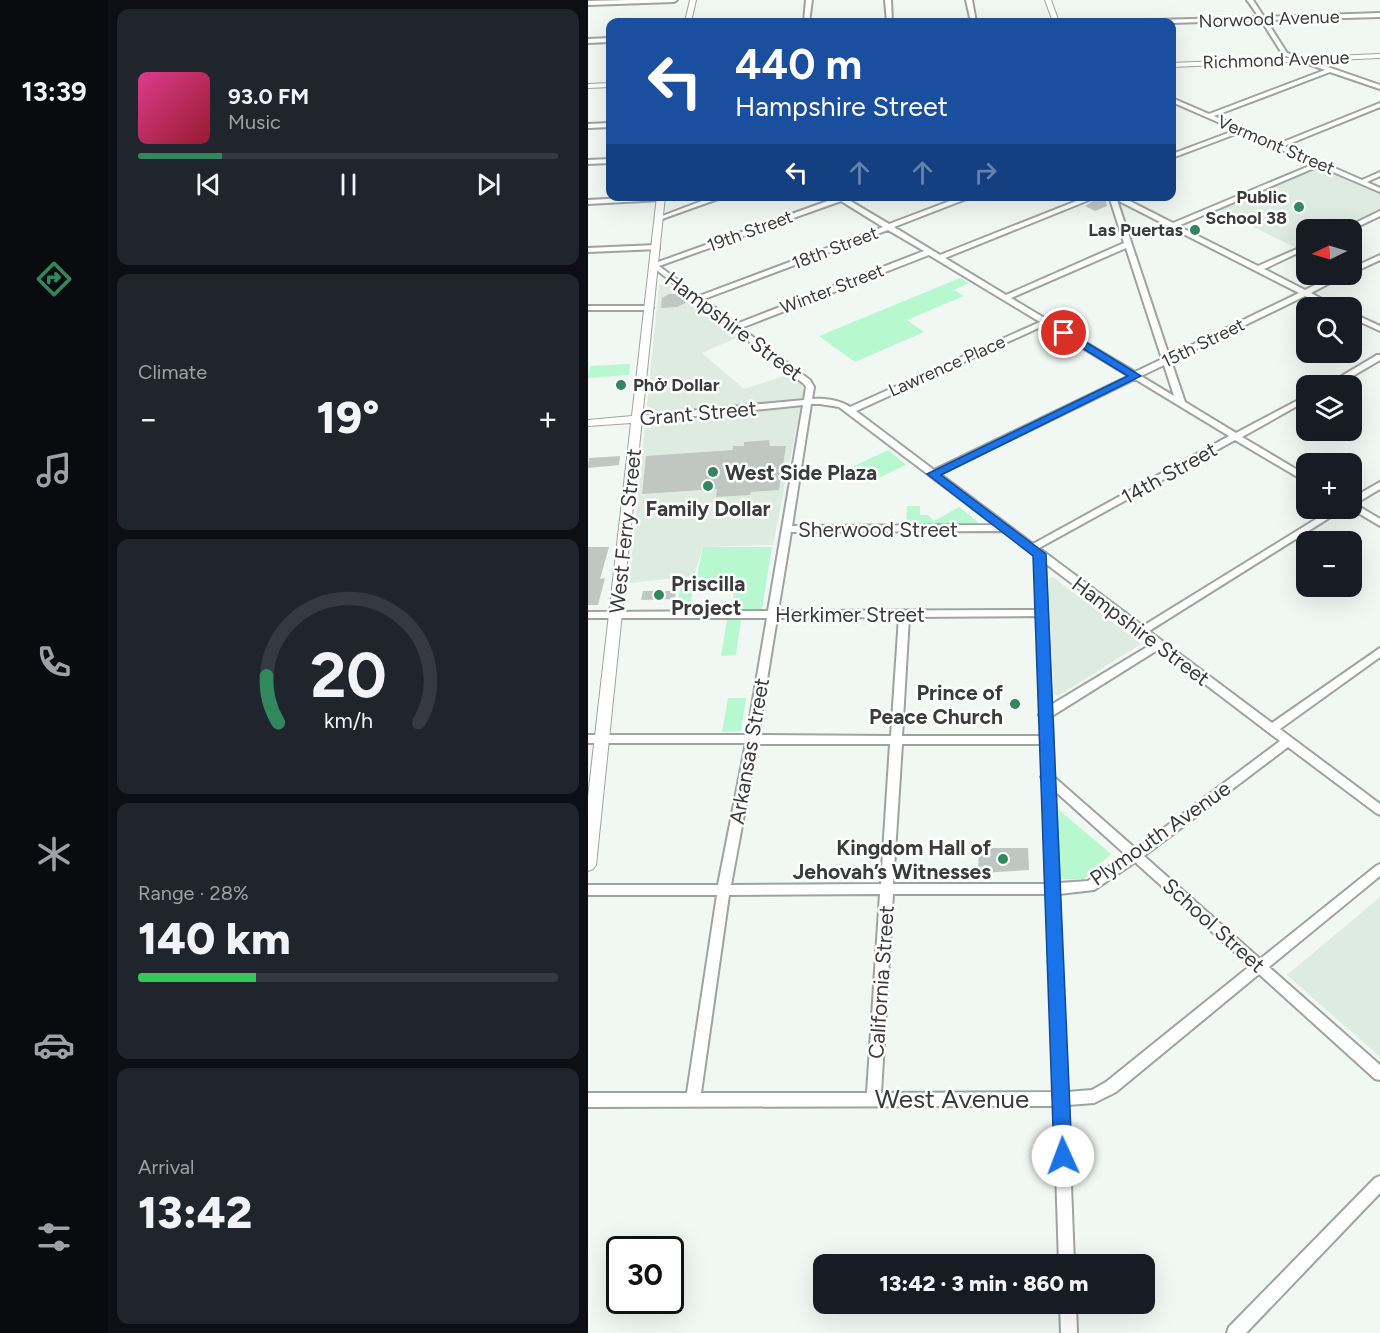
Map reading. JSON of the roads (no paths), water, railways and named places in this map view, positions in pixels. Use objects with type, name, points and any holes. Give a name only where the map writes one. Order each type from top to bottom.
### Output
[{"type":"street","points":[[588,3],[674,0]]},
{"type":"street","points":[[689,18],[693,0]]},
{"type":"street","points":[[807,18],[809,0]]},
{"type":"street","points":[[888,0],[890,18]]},
{"type":"street","points":[[969,0],[973,18]]},
{"type":"street","points":[[1048,0],[1055,18]]},
{"type":"street","points":[[1250,0],[1285,54],[1380,87]]},
{"type":"street","name":"Norwood Avenue","points":[[1176,21],[1380,15]]},
{"type":"street","points":[[588,41],[606,40]]},
{"type":"street","name":"Richmond Avenue","points":[[1176,65],[1380,56]]},
{"type":"street","points":[[1209,116],[1332,69]]},
{"type":"street","points":[[588,86],[606,86]]},
{"type":"street","name":"Vermont Street","points":[[1176,102],[1380,190]]},
{"type":"street","points":[[1278,146],[1380,105]]},
{"type":"street","points":[[588,126],[606,125]]},
{"type":"street","points":[[1176,154],[1241,130]]},
{"type":"street","points":[[588,162],[606,160]]},
{"type":"street","points":[[1172,226],[1319,164]]},
{"type":"street","points":[[1362,182],[1380,174]]},
{"type":"street","points":[[588,202],[606,201]]},
{"type":"street","name":"West Ferry Street","points":[[588,865],[595,739],[616,615],[661,201]]},
{"type":"street","points":[[660,218],[709,201]]},
{"type":"street","name":"19th Street","points":[[654,265],[830,201]]},
{"type":"street","points":[[847,201],[1296,473]]},
{"type":"street","name":"18th Street","points":[[698,300],[958,201]]},
{"type":"street","points":[[940,258],[1083,201]]},
{"type":"street","points":[[1115,201],[1181,404]]},
{"type":"street","points":[[1123,201],[1314,297]]},
{"type":"street","points":[[1362,222],[1380,213]]},
{"type":"street","points":[[1005,298],[1129,244]]},
{"type":"street","points":[[588,250],[656,247]]},
{"type":"street","name":"Winter Street","points":[[735,327],[929,252]]},
{"type":"street","points":[[1258,269],[1296,252]]},
{"type":"street","points":[[1362,266],[1380,257]]},
{"type":"street","name":"Hampshire Street","points":[[654,265],[807,382],[810,387],[808,402],[835,402],[849,411],[1380,810]]},
{"type":"street","name":"15th Street","points":[[933,474],[1322,285]]},
{"type":"street","points":[[588,308],[649,308]]},
{"type":"street","points":[[1362,320],[1380,330]]},
{"type":"street","name":"Lawrence Place","points":[[849,411],[1046,322]]},
{"type":"street","points":[[1348,375],[1380,357]]},
{"type":"street","name":"Grant Street","points":[[588,423],[808,402]]},
{"type":"street","name":"Arkansas Street","points":[[693,1101],[724,889],[753,739],[808,402]]},
{"type":"street","name":"14th Street","points":[[1036,551],[1296,403]]},
{"type":"street","points":[[1362,497],[1380,485]]},
{"type":"street","points":[[1362,511],[1380,524]]},
{"type":"street","points":[[1142,631],[1323,519]]},
{"type":"street","name":"Sherwood Street","points":[[787,529],[1005,528]]},
{"type":"street","points":[[1036,551],[1067,1254]]},
{"type":"street","name":"Herkimer Street","points":[[588,615],[1040,613]]},
{"type":"street","name":"California Street","points":[[874,1099],[904,614]]},
{"type":"street","points":[[1044,715],[1159,644]]},
{"type":"street","points":[[1272,729],[1380,652]]},
{"type":"street","points":[[595,739],[1046,740]]},
{"type":"street","name":"Plymouth Avenue","points":[[588,890],[1052,889],[1090,886],[1136,855],[1288,741]]},
{"type":"street","name":"School Street","points":[[1047,777],[1380,1074]]},
{"type":"street","name":"West Avenue","points":[[588,1100],[1061,1099],[1094,1096],[1111,1087],[1380,869]]},
{"type":"street","points":[[1235,1333],[1380,1183]]},
{"type":"street","points":[[1068,1314],[1069,1333]]},
{"type":"place","name":"Public School 38","points":[[1299,207]]},
{"type":"place","name":"Las Puertas","points":[[1195,230]]},
{"type":"place","name":"Phở Dollar","points":[[621,385]]},
{"type":"place","name":"West Side Plaza","points":[[713,472]]},
{"type":"place","name":"Family Dollar","points":[[708,486]]},
{"type":"place","name":"Priscilla Project","points":[[659,595]]},
{"type":"place","name":"Prince of Peace Church","points":[[1015,704]]},
{"type":"place","name":"Kingdom Hall of Jehovah’s Witnesses","points":[[1003,859]]}]
